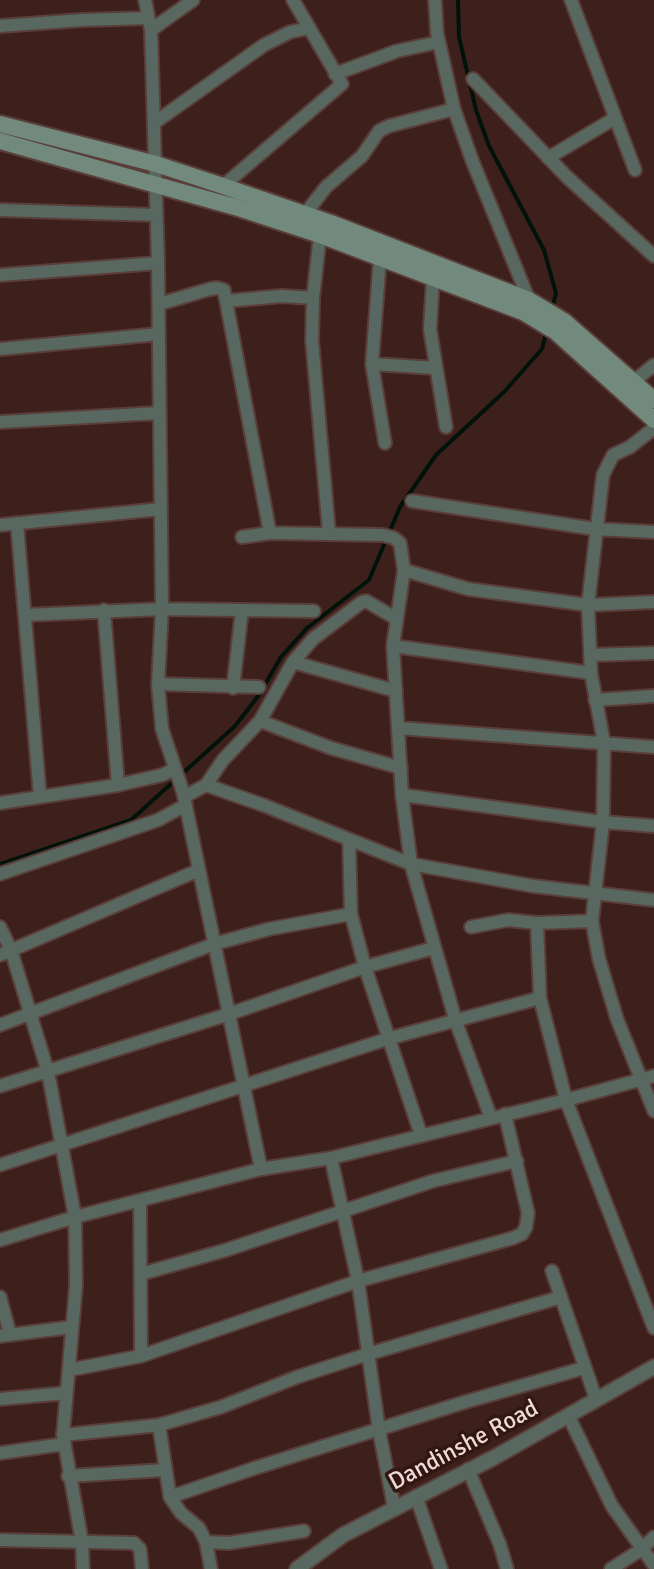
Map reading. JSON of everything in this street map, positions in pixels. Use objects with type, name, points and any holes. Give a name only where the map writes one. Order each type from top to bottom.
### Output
[{"type":"main road","points":[[0,124],[156,164],[305,214],[529,300],[542,315]]},
{"type":"main road","points":[[0,141],[155,183],[320,235],[542,315],[654,400]]},
{"type":"main road","points":[[560,326],[654,420]]},
{"type":"street","points":[[145,0],[150,24],[156,164],[162,609],[158,684],[162,729],[184,798],[261,1169]]},
{"type":"street","points":[[0,26],[82,20],[150,24],[193,0]]},
{"type":"street","points":[[223,186],[342,84],[293,0]]},
{"type":"street","points":[[435,0],[439,42],[454,109],[529,300]]},
{"type":"street","points":[[571,0],[635,170]]},
{"type":"street","points":[[154,123],[264,45],[290,32],[309,28]]},
{"type":"street","points":[[335,74],[397,51],[439,42]]},
{"type":"street","points":[[473,79],[548,158],[654,256]]},
{"type":"street","points":[[305,214],[326,187],[362,156],[379,131],[454,109]]},
{"type":"street","points":[[548,158],[615,118]]},
{"type":"street","points":[[0,210],[156,215]]},
{"type":"street","points":[[320,235],[313,298],[313,352],[329,532]]},
{"type":"street","points":[[380,257],[372,364],[385,443]]},
{"type":"street","points":[[0,275],[158,263]]},
{"type":"street","points":[[433,278],[430,329],[446,427]]},
{"type":"street","points":[[159,304],[217,288],[224,290],[270,533]]},
{"type":"street","points":[[226,301],[282,296],[313,298]]},
{"type":"street","points":[[0,349],[159,334]]},
{"type":"street","points":[[372,364],[436,368]]},
{"type":"street","points":[[633,382],[654,365]]},
{"type":"street","points":[[0,422],[158,413]]},
{"type":"street","points":[[654,428],[630,447],[613,455],[606,466],[595,529],[588,605],[591,673],[604,743],[603,822],[592,921],[602,971],[617,1019],[648,1078],[654,1111]]},
{"type":"street","points":[[412,501],[595,529],[654,532]]},
{"type":"street","points":[[0,525],[161,509]]},
{"type":"street","points":[[17,523],[40,797]]},
{"type":"street","points":[[242,537],[329,532],[389,536],[400,543],[404,570],[393,646],[402,795],[411,864],[456,1022],[491,1118]]},
{"type":"street","points":[[404,570],[468,589],[588,605],[654,602]]},
{"type":"street","points":[[0,874],[158,820],[184,798],[206,785],[223,760],[260,721],[293,662],[313,639],[366,601],[397,619]]},
{"type":"street","points":[[25,615],[162,609],[314,611]]},
{"type":"street","points":[[104,610],[118,785]]},
{"type":"street","points":[[233,688],[242,610]]},
{"type":"street","points":[[393,646],[591,673]]},
{"type":"street","points":[[591,655],[654,653]]},
{"type":"street","points":[[293,662],[396,691]]},
{"type":"street","points":[[158,684],[259,687]]},
{"type":"street","points":[[595,700],[654,696]]},
{"type":"street","points":[[260,721],[331,748],[401,768]]},
{"type":"street","points":[[398,728],[654,747]]},
{"type":"street","points":[[0,803],[118,785],[175,770]]},
{"type":"street","points":[[206,785],[411,864],[654,900]]},
{"type":"street","points":[[402,795],[654,826]]},
{"type":"street","points":[[349,840],[351,914],[365,967],[421,1135]]},
{"type":"street","points":[[6,953],[199,870]]},
{"type":"street","points":[[0,1025],[214,944],[269,929],[351,914]]},
{"type":"street","points":[[471,927],[508,920],[537,923],[592,921]]},
{"type":"street","points":[[537,923],[540,998],[566,1100],[654,1328]]},
{"type":"street","points":[[0,927],[6,953],[32,1014],[48,1072],[75,1217],[76,1285],[64,1440],[82,1542],[83,1569]]},
{"type":"street","points":[[0,1086],[229,1014],[365,967],[434,948]]},
{"type":"street","points":[[0,1165],[390,1038],[540,998]]},
{"type":"street","points":[[0,1240],[75,1217],[261,1169],[331,1158],[648,1078]]},
{"type":"street","points":[[69,1370],[141,1356],[358,1281],[522,1234],[528,1213],[505,1114]]},
{"type":"street","points":[[331,1158],[358,1281],[379,1430],[394,1507]]},
{"type":"street","points":[[141,1274],[226,1250],[433,1181],[517,1161]]},
{"type":"street","points":[[140,1201],[141,1356]]},
{"type":"street","points":[[552,1271],[596,1399]]},
{"type":"street","points":[[0,1297],[5,1335],[72,1327]]},
{"type":"street","points":[[0,1453],[159,1425],[221,1407],[297,1377],[368,1354],[561,1297]]},
{"type":"street","name":"Dandinshe Road","points":[[297,1569],[343,1535],[654,1367]]},
{"type":"street","points":[[170,1497],[465,1402],[584,1368]]},
{"type":"street","points":[[0,1399],[66,1393]]},
{"type":"street","points":[[568,1415],[612,1506],[654,1565]]},
{"type":"street","points":[[159,1425],[170,1497],[181,1513],[199,1528],[206,1542],[211,1569]]},
{"type":"street","points":[[468,1469],[507,1569]]},
{"type":"street","points":[[68,1476],[165,1470]]},
{"type":"street","points":[[416,1496],[441,1569]]},
{"type":"street","points":[[206,1542],[229,1543],[304,1531]]},
{"type":"street","points":[[611,1569],[642,1549],[654,1537]]},
{"type":"street","points":[[0,1540],[134,1543],[140,1549],[142,1569]]},
{"type":"waterway","points":[[458,0],[459,37],[476,110],[489,146],[544,250],[556,293],[552,309]]},
{"type":"waterway","points":[[0,864],[131,820],[235,726],[259,695],[281,657],[307,628],[369,580],[400,507],[436,455],[504,392],[542,349],[546,333]]}]
